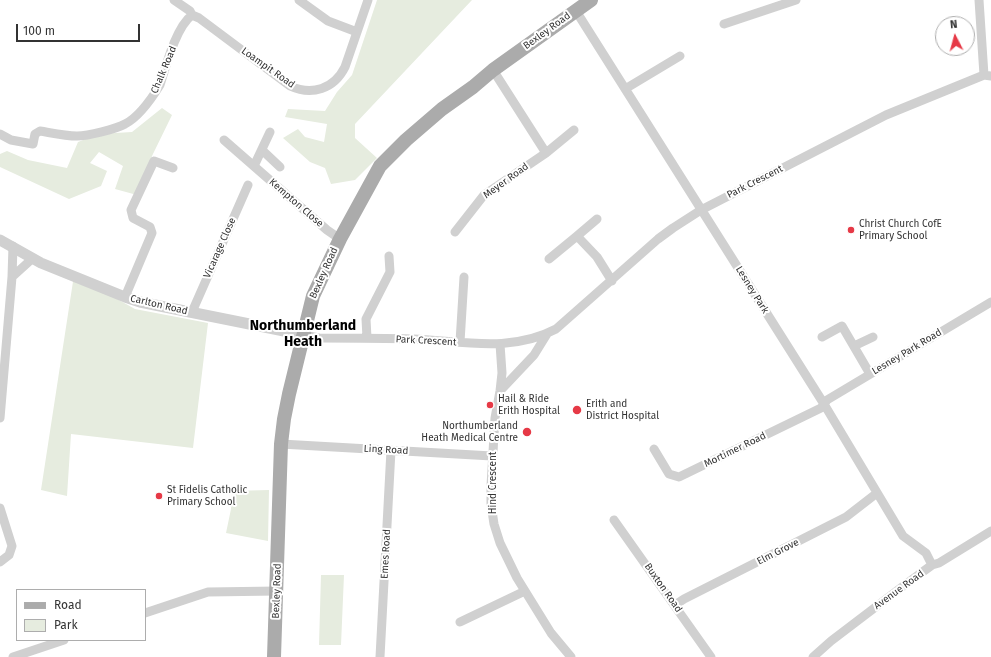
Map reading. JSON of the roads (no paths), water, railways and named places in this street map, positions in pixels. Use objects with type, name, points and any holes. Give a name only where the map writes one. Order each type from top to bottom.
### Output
[{"type":"main road","name":"Bexley Road","points":[[274,657],[281,444],[284,419],[290,387],[313,296],[340,239],[380,166],[406,140],[442,109],[473,87],[493,70],[591,0]]},
{"type":"street","name":"Loampit Road","points":[[174,0],[190,11],[192,15],[199,18],[284,82],[304,91],[325,88],[338,79],[346,67],[368,0]]},
{"type":"street","points":[[299,0],[328,21],[357,32]]},
{"type":"street","points":[[724,24],[796,0]]},
{"type":"street","points":[[979,0],[988,76]]},
{"type":"street","name":"Lesney Park","points":[[576,11],[824,404],[903,536],[926,553],[932,565]]},
{"type":"street","name":"Chalk Road","points":[[0,134],[12,140],[33,144],[35,134],[40,131],[76,136],[92,134],[125,124],[141,111],[156,92],[179,33],[184,23],[192,15]]},
{"type":"street","points":[[625,89],[680,56]]},
{"type":"street","points":[[493,70],[546,153]]},
{"type":"street","name":"Park Crescent","points":[[304,335],[319,338],[414,339],[500,344],[532,340],[556,329],[658,239],[701,210],[886,115],[988,76]]},
{"type":"street","name":"Meyer Road","points":[[456,232],[484,195],[546,153],[574,130]]},
{"type":"street","points":[[254,166],[270,132]]},
{"type":"street","name":"Kempton Close","points":[[224,140],[327,230],[340,239]]},
{"type":"street","name":"Kempton Close","points":[[262,150],[280,167]]},
{"type":"street","points":[[125,297],[152,233],[150,227],[133,218],[131,210],[154,161],[173,168]]},
{"type":"street","name":"Vicarage Close","points":[[192,312],[248,185]]},
{"type":"street","points":[[549,259],[597,219]]},
{"type":"street","points":[[577,236],[597,257],[612,281]]},
{"type":"street","name":"Carlton Road","points":[[0,240],[70,275],[140,302],[304,335]]},
{"type":"street","points":[[0,418],[12,277],[13,246]]},
{"type":"street","points":[[367,338],[366,318],[390,272],[389,256]]},
{"type":"street","points":[[12,277],[34,258]]},
{"type":"street","points":[[460,342],[464,277]]},
{"type":"street","name":"Lesney Park Road","points":[[824,404],[827,400],[991,302]]},
{"type":"street","points":[[822,337],[842,326],[870,374]]},
{"type":"street","name":"Park Crescent","points":[[500,391],[534,355],[546,334]]},
{"type":"street","points":[[854,346],[873,337]]},
{"type":"street","name":"Hind Crescent","points":[[500,344],[502,373],[495,418],[492,456],[491,504],[494,524],[500,543],[524,591],[551,633],[571,657]]},
{"type":"street","name":"Mortimer Road","points":[[654,449],[668,474],[679,477],[821,408],[824,404]]},
{"type":"street","name":"Ling Road","points":[[281,444],[492,456]]},
{"type":"street","name":"Emes Road","points":[[380,657],[391,450]]},
{"type":"street","name":"Elm Grove","points":[[675,605],[684,599],[846,518],[877,494]]},
{"type":"street","points":[[0,508],[12,546],[9,555],[1,561]]},
{"type":"street","name":"Buxton Road","points":[[614,520],[711,657]]},
{"type":"street","name":"Avenue Road","points":[[813,657],[831,641],[932,565],[939,563],[991,531]]},
{"type":"street","points":[[146,613],[208,592],[277,591]]},
{"type":"street","points":[[460,622],[524,591]]},
{"type":"street","points":[[13,657],[61,641]]},
{"type":"place","name":"Christ Church CofE Primary School","points":[[851,230]]},
{"type":"place","name":"Hail & Ride Erith Hospital","points":[[490,405]]},
{"type":"place","name":"Erith and District Hospital","points":[[577,410]]},
{"type":"place","name":"Northumberland Heath Medical Centre","points":[[527,432]]},
{"type":"place","name":"St Fidelis Catholic Primary School","points":[[159,496]]},
{"type":"district","name":"Northumberland Heath","points":[[303,334]]}]
